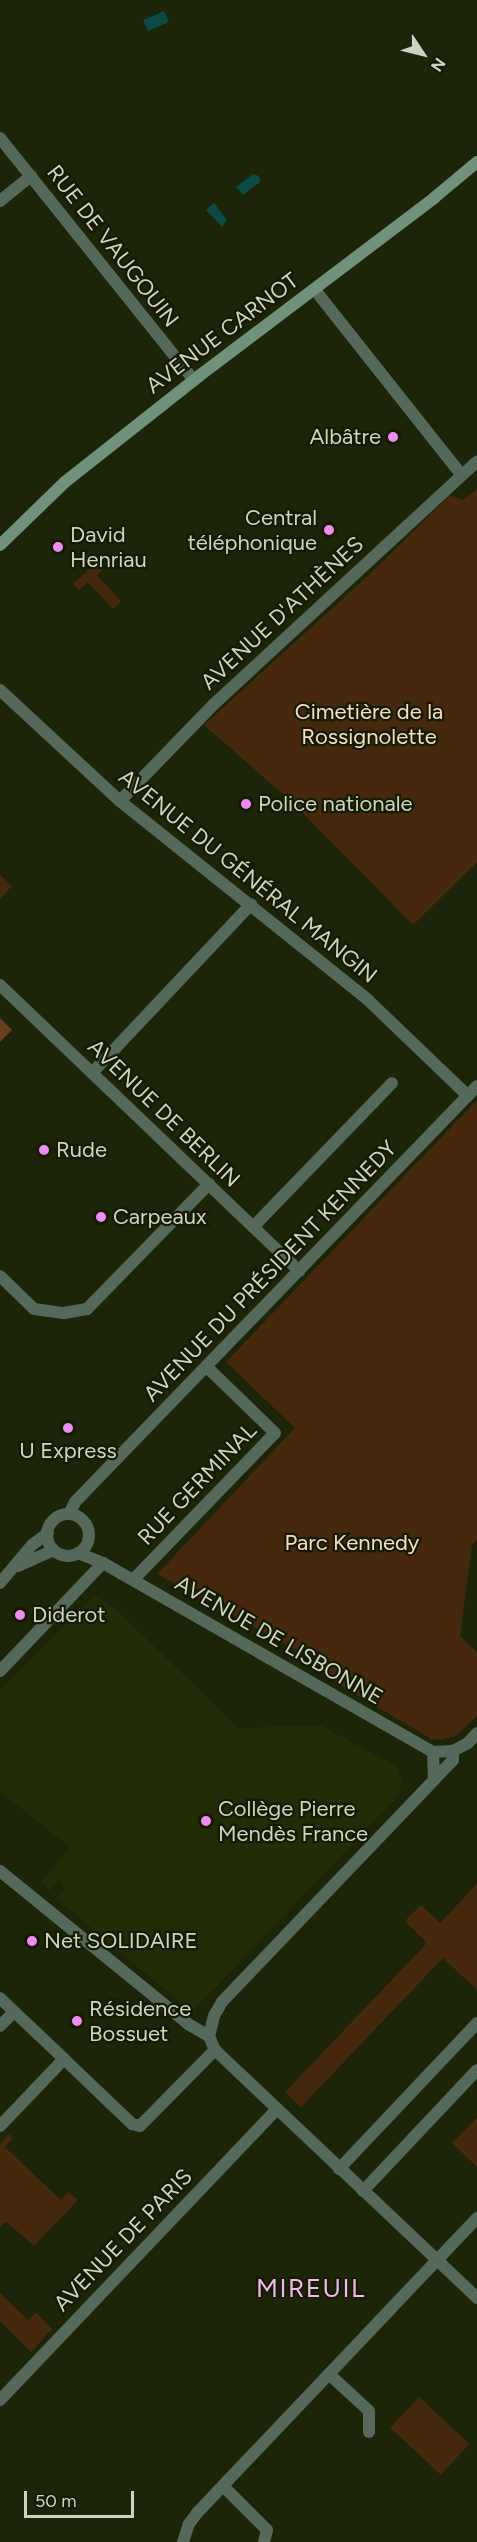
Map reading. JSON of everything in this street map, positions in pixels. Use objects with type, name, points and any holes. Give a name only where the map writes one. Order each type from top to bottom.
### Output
[{"type":"main road","name":"AVENUE CARNOT","points":[[0,545],[65,482],[477,162]]},
{"type":"street","name":"RUE DE VAUGOUIN","points":[[0,138],[194,380]]},
{"type":"street","points":[[0,201],[32,176]]},
{"type":"street","points":[[315,290],[460,474]]},
{"type":"street","name":"AVENUE D'ATHÈNES","points":[[120,801],[213,705],[460,474],[477,461]]},
{"type":"street","name":"AVENUE DU GÉNÉRAL MANGIN","points":[[0,690],[120,801],[367,999],[468,1096]]},
{"type":"street","points":[[92,1073],[251,904]]},
{"type":"street","name":"AVENUE DE BERLIN","points":[[0,985],[299,1271]]},
{"type":"street","points":[[253,1227],[392,1083]]},
{"type":"street","name":"AVENUE DU PRÉSIDENT KENNEDY","points":[[69,1514],[75,1502],[477,1086]]},
{"type":"street","points":[[0,1276],[34,1308],[64,1313],[87,1309],[208,1185]]},
{"type":"street","name":"RUE GERMINAL","points":[[133,1580],[275,1433],[207,1367]]},
{"type":"street","name":"AVENUE DU PRÉSIDENT KENNEDY","points":[[83,1520],[83,1505],[94,1484]]},
{"type":"street","points":[[0,1583],[32,1545],[48,1533],[55,1519],[69,1514],[83,1520],[89,1531],[88,1542],[78,1553],[66,1555],[54,1550],[28,1559],[12,1570]]},
{"type":"street","points":[[48,1533],[54,1550]]},
{"type":"street","name":"AVENUE DE LISBONNE","points":[[88,1542],[103,1563]]},
{"type":"street","name":"AVENUE DE LISBONNE","points":[[78,1553],[103,1563],[433,1752]]},
{"type":"street","points":[[0,1671],[103,1563]]},
{"type":"street","points":[[434,1780],[433,1752],[453,1751],[468,1743],[477,1733]]},
{"type":"street","points":[[209,2036],[214,2016],[222,2002],[453,1760],[453,1751]]},
{"type":"street","points":[[0,1872],[188,2024],[209,2036],[215,2050],[477,2298]]},
{"type":"street","points":[[0,1998],[132,2124],[140,2126],[215,2050]]},
{"type":"street","points":[[0,2026],[14,2012]]},
{"type":"street","points":[[339,2169],[477,2023]]},
{"type":"street","points":[[0,2126],[64,2059]]},
{"type":"street","points":[[363,2191],[477,2070]]},
{"type":"street","name":"AVENUE DE PARIS","points":[[0,2400],[277,2109]]},
{"type":"street","points":[[183,2542],[193,2519],[477,2218]]},
{"type":"street","points":[[329,2374],[369,2411],[369,2432]]},
{"type":"street","points":[[223,2486],[267,2530],[264,2542]]},
{"type":"shaded area","points":[[0,1018],[12,1030],[0,1042]]},
{"type":"shaded area","name":"Collège Pierre Mendès France","points":[[94,1596],[113,1606],[238,1728],[320,1725],[396,1766],[402,1782],[399,1795],[192,2012],[56,1898],[65,1888],[59,1881],[49,1891],[41,1882],[70,1847],[0,1792],[0,1690]]},
{"type":"green space","name":"Cimetière de la Rossignolette","points":[[477,489],[477,862],[413,925],[291,801],[204,725],[372,572],[450,495],[462,500]]},
{"type":"green space","points":[[98,561],[104,568],[97,575],[121,601],[113,609],[88,582],[79,590],[73,584]]},
{"type":"green space","points":[[0,875],[12,886],[0,899]]},
{"type":"green space","name":"Parc Kennedy","points":[[477,1100],[477,1540],[472,1545],[460,1636],[477,1652],[477,1716],[456,1736],[439,1740],[431,1739],[337,1683],[298,1651],[157,1574],[295,1428],[226,1362]]},
{"type":"green space","points":[[477,1884],[477,1990],[443,1958],[301,2107],[285,2092],[427,1943],[405,1921],[421,1905],[440,1923]]},
{"type":"green space","points":[[477,2118],[477,2167],[452,2143]]},
{"type":"green space","points":[[9,2134],[13,2138],[5,2147],[61,2200],[68,2192],[78,2200],[34,2246],[9,2224],[5,2222],[0,2227],[0,2144]]},
{"type":"green space","points":[[0,2293],[28,2320],[36,2313],[52,2329],[31,2352],[0,2321]]},
{"type":"green space","points":[[419,2397],[469,2444],[441,2475],[390,2428]]},
{"type":"water","points":[[164,11],[169,22],[148,31],[143,20]]},
{"type":"water","points":[[253,174],[259,176],[260,182],[243,195],[236,187]]},
{"type":"water","points":[[214,203],[227,220],[222,227],[206,210]]},
{"type":"place","name":"Albâtre","points":[[393,437]]},
{"type":"place","name":"Central téléphonique","points":[[329,530]]},
{"type":"place","name":"David Henriau","points":[[58,547]]},
{"type":"place","name":"Police nationale","points":[[246,804]]},
{"type":"place","name":"Rude","points":[[44,1150]]},
{"type":"place","name":"Carpeaux","points":[[101,1217]]},
{"type":"place","name":"U Express","points":[[68,1428]]},
{"type":"place","name":"Diderot","points":[[20,1615]]},
{"type":"place","name":"Collège Pierre Mendès France","points":[[206,1821]]},
{"type":"place","name":"Net SOLIDAIRE","points":[[32,1941]]},
{"type":"place","name":"Résidence Bossuet","points":[[77,2021]]},
{"type":"district","name":"MIREUIL","points":[[311,2289]]}]
